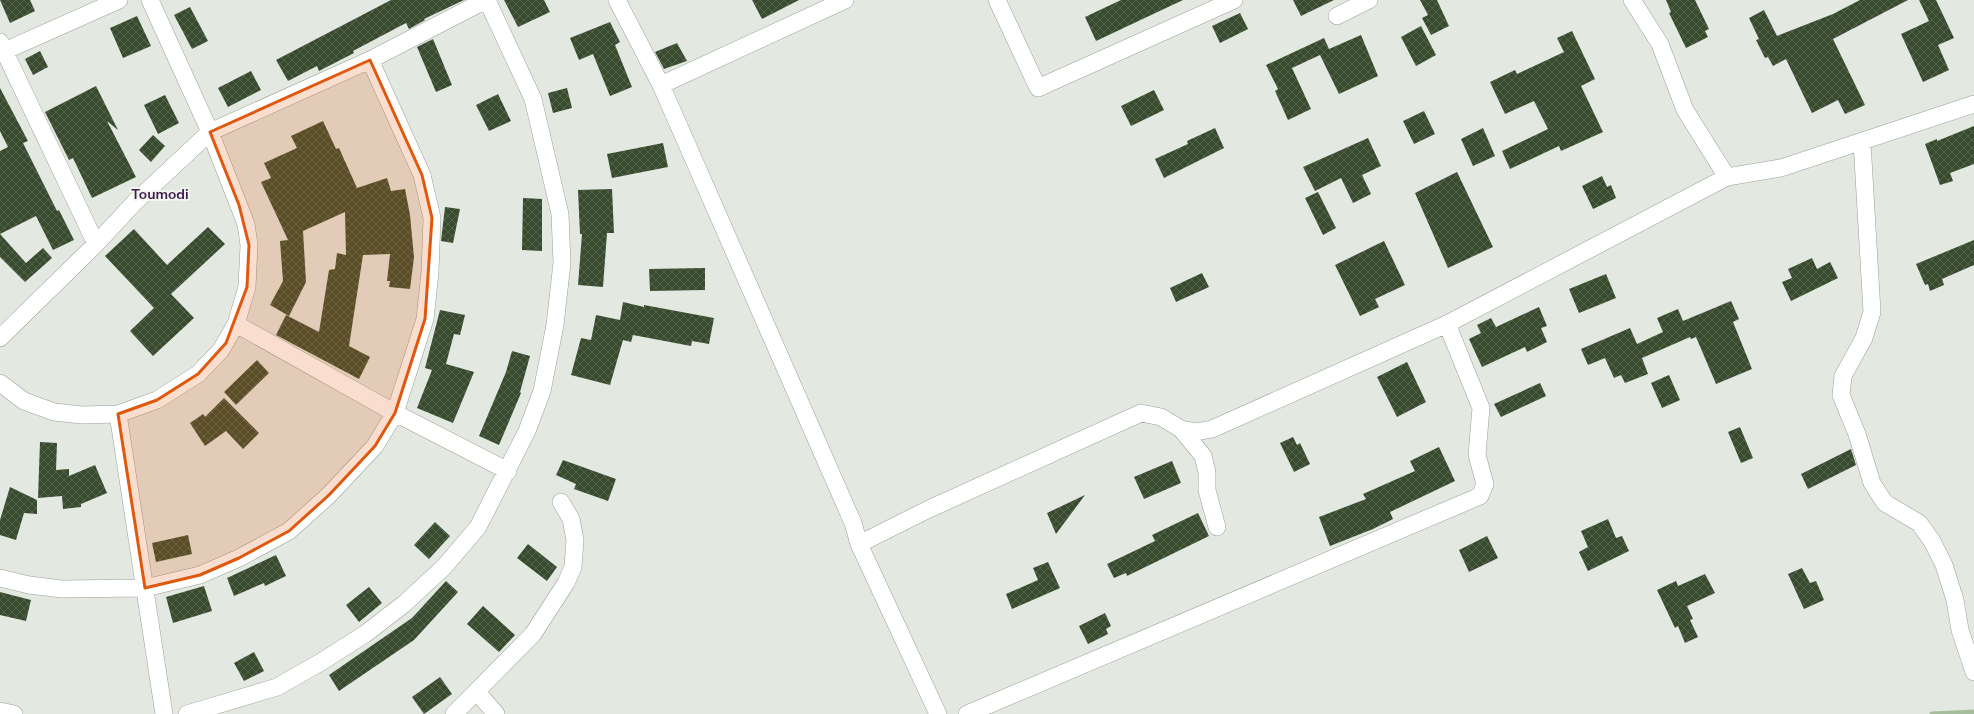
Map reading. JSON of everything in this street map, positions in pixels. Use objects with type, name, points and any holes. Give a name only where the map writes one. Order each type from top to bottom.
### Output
[{"type":"street","points":[[96,244],[1,49],[119,0]]},
{"type":"street","points":[[0,383],[24,401],[54,412],[82,415],[118,414],[157,400],[198,374],[221,350],[236,324],[247,287],[249,245],[246,224],[210,132],[150,0]]},
{"type":"street","points":[[0,338],[96,244],[135,202],[210,132],[370,60],[486,0],[533,99],[560,214],[562,263],[555,325],[542,391],[527,430],[508,471],[478,527],[444,567],[404,604],[365,634],[321,662],[277,687],[187,714]]},
{"type":"street","points":[[617,0],[661,85],[853,523],[859,544],[938,714]]},
{"type":"street","points":[[661,85],[845,0]]},
{"type":"street","points":[[998,0],[1038,88],[1234,0]]},
{"type":"street","points":[[1339,0],[1337,16],[1370,0]]},
{"type":"street","points":[[1632,0],[1660,44],[1685,110],[1727,177]]},
{"type":"street","points":[[0,578],[62,589],[145,588],[200,575],[239,558],[289,531],[329,495],[375,446],[395,412],[425,319],[430,272],[432,218],[422,175],[370,60]]},
{"type":"street","points":[[859,544],[929,509],[1141,412],[1160,417],[1181,429],[1196,432],[1212,429],[1447,324],[1727,177],[1781,168],[1974,104]]},
{"type":"street","points":[[1862,142],[1872,312],[1864,338],[1843,376],[1841,395],[1857,434],[1872,483],[1885,503],[1919,523],[1932,540],[1944,565],[1955,600],[1960,630],[1974,672]]},
{"type":"street","points":[[236,324],[395,412],[508,471]]},
{"type":"street","points":[[966,714],[1480,496],[1485,484],[1477,455],[1481,408],[1447,324]]},
{"type":"street","points":[[118,414],[164,714]]},
{"type":"street","points":[[1181,429],[1203,456],[1207,472],[1208,490],[1217,527]]},
{"type":"street","points":[[454,714],[478,692],[533,634],[566,583],[573,567],[575,540],[571,519],[560,502]]},
{"type":"street","points":[[478,692],[496,714]]},
{"type":"street","points":[[0,711],[14,714]]},
{"type":"highlighted area","points":[[370,60],[422,175],[432,218],[425,319],[395,413],[375,446],[329,495],[289,531],[239,558],[200,575],[145,588],[118,414],[157,400],[198,374],[226,343],[247,287],[249,245],[239,205],[210,132]]},
{"type":"building","points":[[0,0],[30,0],[35,11],[10,23]]},
{"type":"building","points":[[391,0],[464,0],[424,19],[425,20],[409,29],[406,23],[319,71],[317,66],[288,81],[276,60]]},
{"type":"building","points":[[504,0],[544,0],[550,12],[518,27]]},
{"type":"building","points":[[752,0],[799,0],[762,19]]},
{"type":"building","points":[[1121,0],[1183,0],[1096,41],[1085,17]]},
{"type":"building","points":[[1293,0],[1334,0],[1301,16]]},
{"type":"building","points":[[1420,0],[1437,0],[1449,26],[1431,35],[1422,18],[1428,15]]},
{"type":"building","points":[[1666,0],[1695,0],[1709,29],[1705,31],[1708,37],[1686,48],[1669,13],[1671,12]]},
{"type":"building","points":[[1860,0],[1908,0],[1833,39],[1865,105],[1845,114],[1838,100],[1812,113],[1786,59],[1773,66],[1768,57],[1765,58],[1756,40],[1759,39],[1749,18],[1764,10],[1777,36],[1833,14]]},
{"type":"building","points":[[1919,0],[1936,0],[1954,38],[1938,45],[1949,70],[1923,82],[1901,34],[1929,21]]},
{"type":"building","points":[[190,7],[208,41],[192,49],[174,15]]},
{"type":"building","points":[[1240,13],[1248,29],[1220,43],[1212,26]]},
{"type":"building","points":[[137,16],[151,46],[123,58],[110,28]]},
{"type":"building","points":[[610,22],[620,42],[615,45],[632,87],[610,96],[593,54],[579,60],[570,38]]},
{"type":"building","points":[[1421,26],[1436,55],[1416,66],[1401,37]]},
{"type":"building","points":[[1572,31],[1595,79],[1581,86],[1603,132],[1561,151],[1559,146],[1510,169],[1502,151],[1548,129],[1534,101],[1505,114],[1490,82],[1515,70],[1517,74],[1564,52],[1557,38]]},
{"type":"building","points":[[1361,35],[1378,76],[1339,94],[1320,55],[1292,68],[1311,109],[1288,120],[1275,91],[1278,89],[1266,65],[1324,38],[1329,49]]},
{"type":"building","points":[[433,39],[452,85],[436,92],[417,47]]},
{"type":"building","points":[[677,43],[687,61],[664,69],[655,52]]},
{"type":"building","points":[[40,51],[48,67],[33,75],[25,59]]},
{"type":"building","points":[[251,71],[261,90],[228,107],[218,88]]},
{"type":"building","points":[[96,86],[118,130],[107,121],[136,177],[92,198],[73,158],[69,160],[45,112]]},
{"type":"building","points":[[0,88],[28,141],[23,143],[57,211],[59,210],[74,240],[53,250],[36,216],[0,234],[0,151],[8,147],[0,131]]},
{"type":"building","points":[[567,88],[572,108],[553,113],[548,93]]},
{"type":"building","points":[[1154,90],[1164,110],[1131,126],[1121,106]]},
{"type":"building","points":[[498,94],[511,121],[489,131],[476,105]]},
{"type":"building","points":[[165,95],[179,123],[158,134],[144,105]]},
{"type":"building","points":[[1424,111],[1435,134],[1414,144],[1403,121]]},
{"type":"building","points":[[323,121],[336,149],[339,148],[357,188],[387,178],[391,191],[405,189],[410,215],[414,257],[410,289],[389,287],[390,281],[387,281],[390,254],[363,255],[349,346],[370,357],[359,379],[276,335],[286,315],[319,332],[329,270],[335,269],[337,253],[346,255],[345,212],[303,231],[306,282],[289,316],[270,305],[283,281],[280,241],[288,240],[261,182],[271,178],[264,163],[297,148],[291,136]]},
{"type":"building","points":[[1974,126],[1974,164],[1950,173],[1953,181],[1940,185],[1925,144],[1937,139],[1937,141]]},
{"type":"building","points":[[1215,128],[1224,148],[1164,178],[1155,159],[1188,144],[1187,141]]},
{"type":"building","points":[[1483,128],[1495,156],[1473,166],[1461,139]]},
{"type":"building","points":[[153,135],[165,146],[151,162],[139,150]]},
{"type":"building","points":[[1368,138],[1381,166],[1362,175],[1371,194],[1353,203],[1341,178],[1315,191],[1303,167]]},
{"type":"building","points":[[663,143],[668,167],[612,178],[607,154]]},
{"type":"building","points":[[1457,172],[1493,247],[1448,268],[1415,193]]},
{"type":"building","points":[[1602,176],[1607,187],[1611,185],[1616,198],[1593,209],[1582,186]]},
{"type":"building","points":[[612,189],[614,233],[607,233],[603,287],[578,285],[582,234],[580,234],[578,190]]},
{"type":"building","points":[[1318,192],[1336,228],[1323,235],[1305,198]]},
{"type":"building","points":[[523,198],[542,199],[542,251],[522,250]]},
{"type":"building","points":[[445,207],[460,209],[453,243],[441,241]]},
{"type":"building","points":[[208,227],[225,244],[171,294],[194,318],[153,356],[130,331],[154,308],[105,256],[134,229],[167,265]]},
{"type":"building","points":[[0,234],[26,263],[43,248],[52,258],[25,282],[0,257]]},
{"type":"building","points":[[1974,240],[1974,265],[1942,279],[1944,285],[1930,291],[1928,284],[1925,285],[1916,264]]},
{"type":"building","points":[[1384,241],[1405,285],[1375,299],[1379,307],[1360,316],[1335,265]]},
{"type":"building","points":[[1812,258],[1817,269],[1830,262],[1838,278],[1791,301],[1782,282],[1792,278],[1788,269]]},
{"type":"building","points":[[705,268],[705,290],[650,291],[649,269]]},
{"type":"building","points":[[1202,273],[1209,287],[1176,302],[1170,288]]},
{"type":"building","points":[[1606,274],[1616,298],[1579,313],[1569,289]]},
{"type":"building","points":[[1731,301],[1739,319],[1733,322],[1752,369],[1716,384],[1696,337],[1691,339],[1690,337],[1642,358],[1648,374],[1625,383],[1621,375],[1614,378],[1605,358],[1588,365],[1581,349],[1630,328],[1637,344],[1663,332],[1657,318],[1678,309],[1683,321]]},
{"type":"building","points":[[623,302],[644,307],[644,305],[714,318],[709,344],[692,341],[691,346],[633,335],[631,342],[623,340],[610,385],[571,375],[581,338],[591,340],[596,315],[620,320]]},
{"type":"building","points":[[1539,307],[1547,326],[1541,328],[1547,342],[1527,352],[1525,347],[1482,367],[1469,339],[1481,333],[1477,325],[1491,318],[1496,327]]},
{"type":"building","points":[[440,310],[465,315],[460,335],[454,334],[446,364],[474,372],[453,423],[417,408],[432,370],[425,368]]},
{"type":"building","points":[[512,351],[530,356],[520,392],[521,393],[499,445],[479,436],[506,372]]},
{"type":"building","points":[[257,360],[269,373],[236,405],[224,392]]},
{"type":"building","points":[[1407,362],[1426,402],[1397,417],[1377,377]]},
{"type":"building","points":[[1669,375],[1680,400],[1662,408],[1651,383]]},
{"type":"building","points":[[1540,383],[1546,396],[1501,417],[1494,404]]},
{"type":"building","points":[[224,398],[259,433],[243,449],[226,431],[205,446],[190,423],[203,414],[205,417]]},
{"type":"building","points":[[1740,427],[1753,458],[1741,463],[1728,432]]},
{"type":"building","points":[[1293,437],[1297,445],[1300,443],[1310,464],[1294,472],[1280,443]]},
{"type":"building","points":[[40,442],[57,443],[56,470],[69,469],[69,476],[95,465],[107,493],[81,504],[81,507],[63,509],[62,496],[38,498]]},
{"type":"building","points":[[1439,447],[1455,481],[1390,512],[1393,519],[1373,529],[1330,546],[1319,517],[1366,499],[1363,494],[1415,471],[1410,461]]},
{"type":"building","points":[[1851,449],[1856,465],[1808,489],[1801,474]]},
{"type":"building","points":[[563,460],[616,479],[608,501],[574,489],[576,484],[556,475]]},
{"type":"building","points":[[1172,461],[1181,483],[1144,499],[1134,477]]},
{"type":"building","points":[[10,487],[37,500],[37,514],[24,513],[16,540],[0,535],[0,520]]},
{"type":"building","points":[[1085,495],[1056,534],[1047,513]]},
{"type":"building","points":[[1198,513],[1209,536],[1127,576],[1126,573],[1114,578],[1107,564],[1155,541],[1152,535]]},
{"type":"building","points":[[1608,519],[1616,538],[1622,536],[1629,551],[1588,571],[1579,552],[1588,547],[1581,531]]},
{"type":"building","points":[[435,522],[450,536],[429,559],[414,545]]},
{"type":"building","points":[[188,535],[192,554],[156,562],[152,543]]},
{"type":"building","points":[[1487,536],[1498,558],[1469,572],[1459,550]]},
{"type":"building","points":[[528,544],[557,567],[547,581],[517,558]]},
{"type":"building","points":[[276,555],[286,576],[265,586],[264,583],[234,596],[227,578]]},
{"type":"building","points":[[1048,562],[1060,588],[1012,609],[1006,594],[1038,580],[1033,568]]},
{"type":"building","points":[[1802,568],[1810,583],[1816,581],[1824,600],[1804,609],[1788,574]]},
{"type":"building","points":[[1705,574],[1715,593],[1687,606],[1693,619],[1690,620],[1698,637],[1685,643],[1678,626],[1675,628],[1657,590],[1676,581],[1678,586]]},
{"type":"building","points":[[446,581],[458,592],[414,640],[339,691],[329,675],[412,618]]},
{"type":"building","points":[[204,586],[212,611],[173,623],[166,597]]},
{"type":"building","points":[[369,587],[382,603],[359,622],[346,605]]},
{"type":"building","points":[[0,592],[31,600],[26,621],[0,615]]},
{"type":"building","points":[[483,606],[515,635],[499,652],[467,624]]},
{"type":"building","points":[[1105,613],[1111,626],[1106,629],[1108,634],[1088,644],[1079,626]]},
{"type":"building","points":[[254,652],[264,671],[244,681],[234,663]]},
{"type":"building","points":[[440,677],[452,694],[424,714],[412,697]]},
{"type":"waterway","points":[[1932,714],[1974,712]]},
{"type":"district","name":"Toumodi","points":[[160,194]]}]
